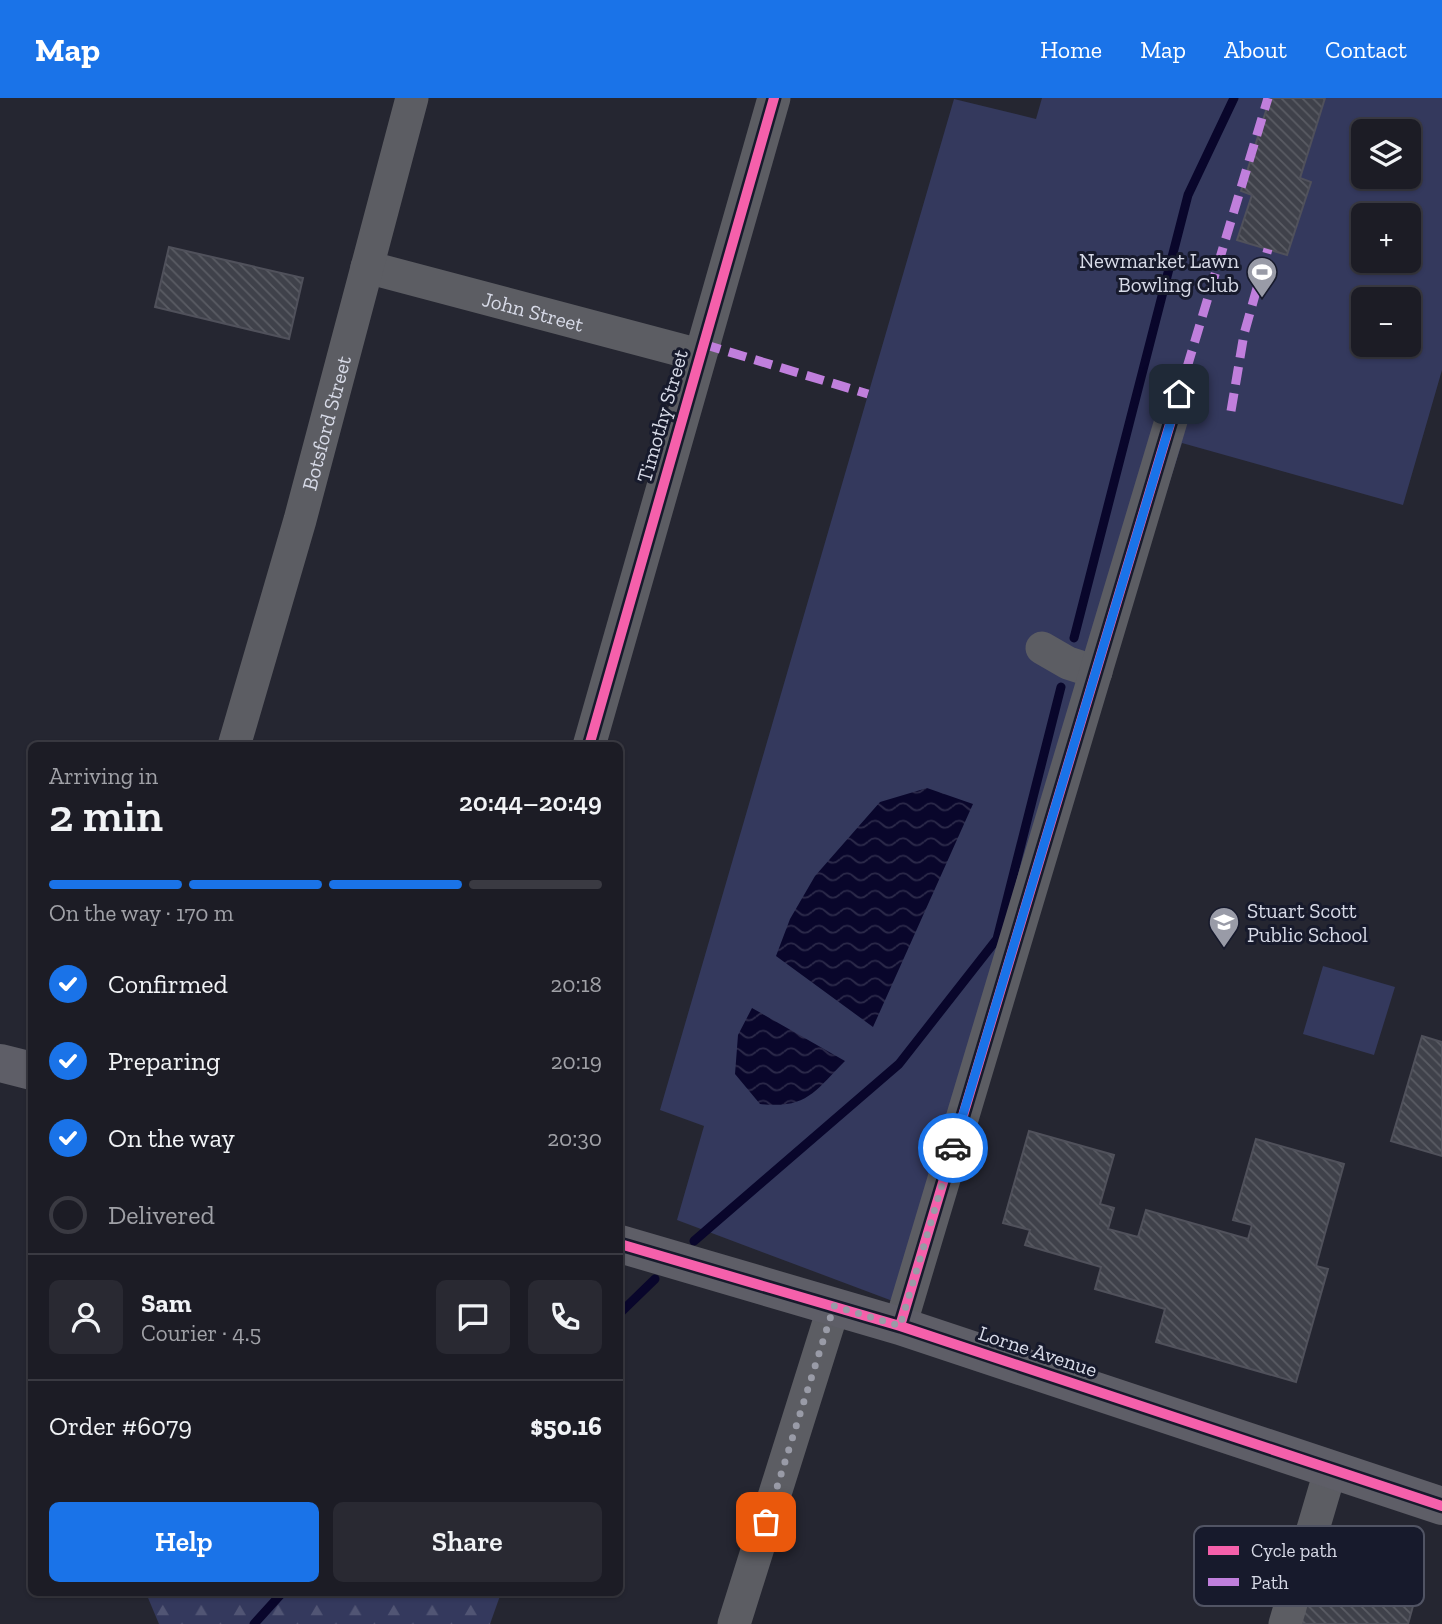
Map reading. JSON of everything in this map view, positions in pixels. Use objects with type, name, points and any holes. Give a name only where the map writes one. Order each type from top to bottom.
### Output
[{"type":"main road","points":[[0,1063],[28,1070]]},
{"type":"main road","name":"Lorne Avenue","points":[[623,1245],[900,1326],[1442,1506]]},
{"type":"street","name":"Botsford Street","points":[[235,742],[300,520],[412,98]]},
{"type":"street","name":"Timothy Street","points":[[590,742],[774,98]]},
{"type":"street","name":"John Street","points":[[368,267],[699,355]]},
{"type":"street","points":[[900,1326],[1179,394]]},
{"type":"street","points":[[1042,648],[1068,663],[1096,672]]},
{"type":"street","points":[[734,1624],[834,1306]]},
{"type":"street","points":[[1314,1526],[1331,1468]]},
{"type":"street","points":[[1285,1624],[1290,1606]]},
{"type":"green space","points":[[1042,98],[1442,98],[1442,370],[1403,505],[1182,443],[906,1306],[677,1220],[704,1126],[660,1110],[954,99],[1036,119]]},
{"type":"green space","points":[[1323,966],[1395,987],[1374,1055],[1303,1034]]},
{"type":"green space","points":[[147,1596],[500,1596],[490,1624],[159,1624]]},
{"type":"water","points":[[927,788],[973,804],[873,1027],[776,956],[790,919],[815,876],[880,802]]},
{"type":"water","points":[[752,1008],[845,1061],[809,1096],[789,1104],[760,1104],[735,1074],[738,1035]]},
{"type":"building","points":[[1270,98],[1325,98],[1300,178],[1311,182],[1287,255],[1237,240],[1252,195],[1241,191]]},
{"type":"building","points":[[169,247],[303,278],[289,339],[155,307]]},
{"type":"building","points":[[1422,1036],[1442,1042],[1442,1156],[1391,1141]]},
{"type":"building","points":[[1029,1131],[1114,1155],[1100,1204],[1114,1208],[1108,1229],[1138,1237],[1146,1210],[1248,1239],[1252,1225],[1233,1220],[1256,1139],[1344,1164],[1316,1266],[1328,1269],[1296,1382],[1156,1342],[1165,1309],[1095,1289],[1101,1267],[1025,1245],[1030,1230],[1003,1223]]},
{"type":"building","points":[[1297,1606],[1413,1606],[1408,1624],[1292,1624]]},
{"type":"waterway","points":[[1074,638],[1188,195],[1234,98]]},
{"type":"waterway","points":[[694,1241],[899,1064],[997,939],[1061,687]]},
{"type":"waterway","points":[[623,1310],[655,1279]]},
{"type":"waterway","points":[[254,1624],[279,1596]]},
{"type":"marked path","points":[[1179,394],[1268,98]]},
{"type":"marked path","points":[[1231,411],[1244,334],[1268,249]]},
{"type":"marked path","points":[[703,344],[868,394]]},
{"type":"cycle path","points":[[590,742],[774,98]]},
{"type":"cycle path","points":[[900,1326],[1179,394]]},
{"type":"cycle path","points":[[623,1245],[900,1326],[1442,1506]]},
{"type":"way so far","points":[[766,1522],[834,1306],[900,1326],[953,1148]]},
{"type":"place","name":"Newmarket Lawn Bowling Club","points":[[1262,299]]},
{"type":"place","name":"Stuart Scott Public School","points":[[1224,949]]},
{"type":"route","points":[[953,1148],[1179,394]]}]
